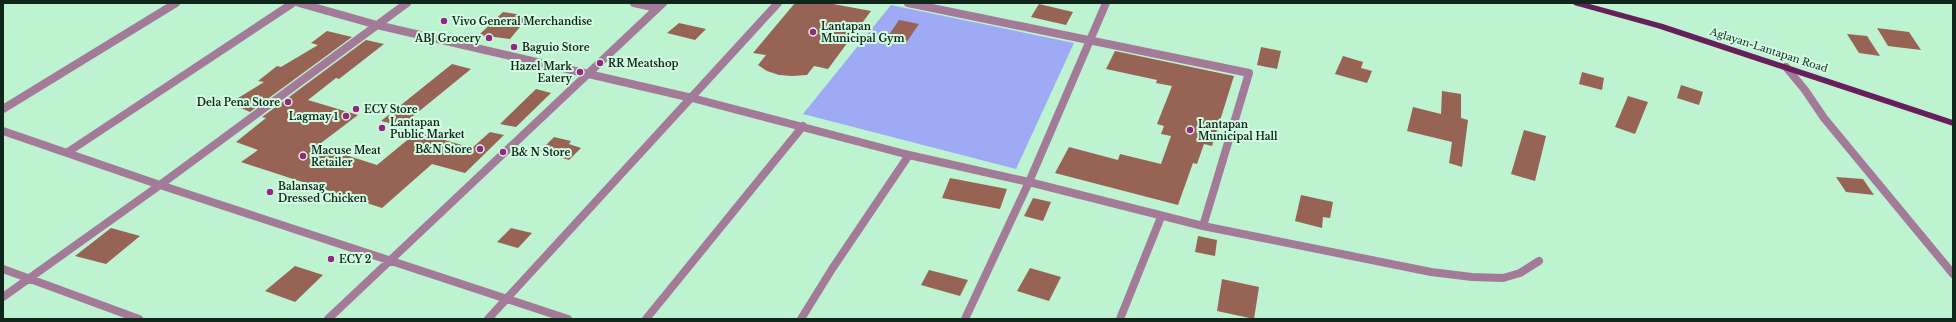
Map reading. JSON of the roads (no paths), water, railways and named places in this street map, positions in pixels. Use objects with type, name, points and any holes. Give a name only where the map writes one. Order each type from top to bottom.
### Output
[{"type":"main road","name":"Aglayan-Lantapan Road","points":[[1577,3],[1660,26],[1953,123]]},
{"type":"street","points":[[3,109],[176,3]]},
{"type":"street","points":[[68,152],[293,3]]},
{"type":"street","points":[[299,3],[378,25],[692,98],[910,155],[1029,182],[1161,217],[1203,226],[1431,272],[1472,277],[1503,278],[1520,273],[1539,261]]},
{"type":"street","points":[[3,297],[160,185],[408,3]]},
{"type":"street","points":[[634,3],[660,6]]},
{"type":"street","points":[[488,319],[778,3]]},
{"type":"street","points":[[908,3],[1249,73],[1203,226]]},
{"type":"street","points":[[965,319],[1029,182],[1088,41],[1106,3]]},
{"type":"street","points":[[328,319],[660,6]]},
{"type":"street","points":[[1786,67],[1805,90],[1824,118],[1953,274]]},
{"type":"street","points":[[646,319],[803,126]]},
{"type":"street","points":[[3,131],[68,152],[160,185],[391,259],[568,319]]},
{"type":"street","points":[[801,319],[837,262],[910,155]]},
{"type":"street","points":[[1120,319],[1161,217]]},
{"type":"street","points":[[3,269],[139,319]]},
{"type":"place","name":"Vivo General Merchandise","points":[[444,21]]},
{"type":"place","name":"Lantapan Municipal Gym","points":[[813,32]]},
{"type":"place","name":"ABJ Grocery","points":[[489,38]]},
{"type":"place","name":"Baguio Store","points":[[514,47]]},
{"type":"place","name":"RR Meatshop","points":[[600,63]]},
{"type":"place","name":"Hazel Mark Eatery","points":[[580,72]]},
{"type":"place","name":"Dela Pena Store","points":[[288,102]]},
{"type":"place","name":"ECY Store","points":[[356,109]]},
{"type":"place","name":"Lagmay 1","points":[[346,116]]},
{"type":"place","name":"Lantapan Public Market","points":[[382,128]]},
{"type":"place","name":"Lantapan Municipal Hall","points":[[1190,130]]},
{"type":"place","name":"B&N Store","points":[[480,149]]},
{"type":"place","name":"B& N Store","points":[[503,152]]},
{"type":"place","name":"Macuse Meat Retailer","points":[[303,156]]},
{"type":"place","name":"Balansag Dressed Chicken","points":[[270,192]]},
{"type":"place","name":"ECY 2","points":[[331,259]]}]
